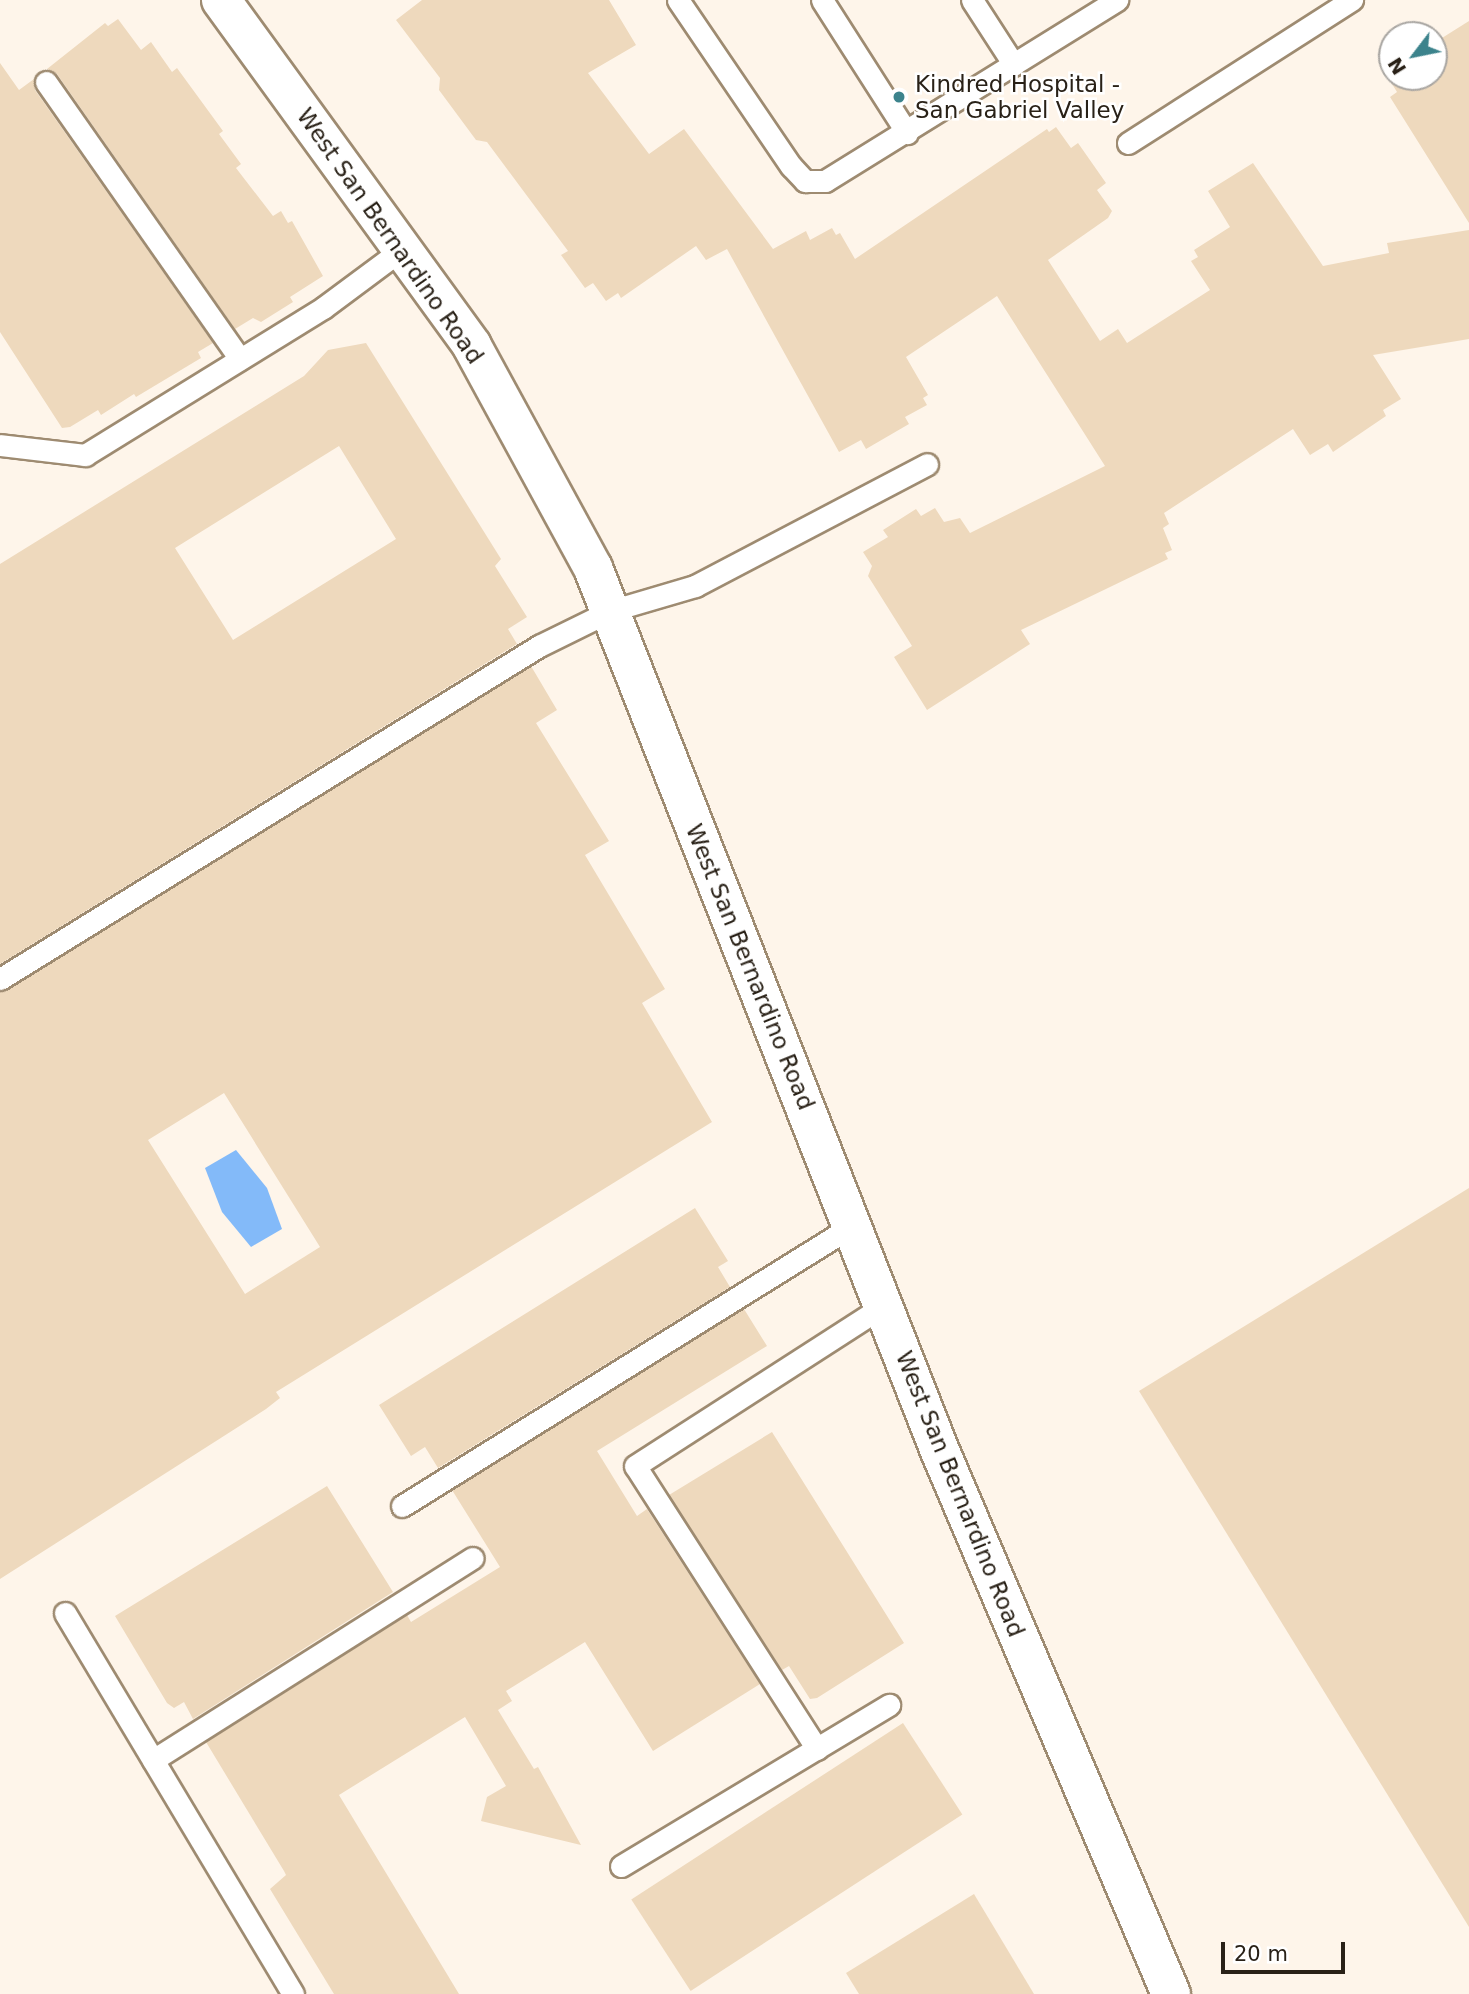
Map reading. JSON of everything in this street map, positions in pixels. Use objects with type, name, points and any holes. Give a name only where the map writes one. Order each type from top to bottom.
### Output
[{"type":"street","name":"West San Bernardino Road","points":[[220,0],[472,346],[593,568],[883,1306],[1171,1994]]},
{"type":"lane","points":[[678,0],[805,181],[825,181],[907,134],[1112,1]]},
{"type":"lane","points":[[822,0],[907,134]]},
{"type":"lane","points":[[972,0],[1014,65]]},
{"type":"lane","points":[[1128,143],[1352,0]]},
{"type":"lane","points":[[46,82],[240,359]]},
{"type":"lane","points":[[0,445],[85,455],[323,308],[401,250]]},
{"type":"lane","points":[[0,979],[539,646],[610,611],[695,586],[927,464]]},
{"type":"lane","points":[[402,1506],[852,1226]]},
{"type":"lane","points":[[817,1749],[635,1466],[883,1306]]},
{"type":"lane","points":[[153,1760],[472,1558]]},
{"type":"lane","points":[[65,1613],[293,1994]]},
{"type":"lane","points":[[621,1866],[889,1705]]},
{"type":"water","points":[[236,1150],[267,1188],[282,1229],[251,1247],[222,1212],[205,1168]]},
{"type":"building","points":[[422,0],[609,0],[636,45],[588,73],[649,154],[684,129],[773,249],[806,231],[810,240],[832,228],[836,235],[840,233],[855,259],[1047,129],[1049,132],[1056,127],[1071,148],[1078,143],[1106,183],[1097,190],[1112,211],[1108,218],[1048,260],[1100,341],[1118,329],[1127,343],[1210,290],[1191,261],[1198,257],[1194,250],[1230,227],[1208,191],[1253,163],[1323,266],[1389,253],[1387,243],[1469,230],[1469,339],[1373,355],[1401,399],[1383,410],[1386,416],[1333,452],[1328,444],[1310,455],[1293,429],[1164,513],[1169,524],[1163,528],[1172,550],[1165,553],[1168,559],[1021,630],[1030,644],[927,710],[894,657],[912,646],[868,576],[872,566],[863,552],[888,537],[883,530],[916,509],[921,516],[935,508],[944,522],[960,518],[970,533],[1105,466],[997,296],[906,357],[928,395],[923,398],[927,405],[905,417],[909,424],[866,449],[861,440],[839,452],[727,249],[706,260],[696,246],[621,298],[618,293],[606,301],[593,283],[585,288],[561,255],[568,251],[487,142],[476,140],[439,90],[440,78],[396,20]]},
{"type":"building","points":[[118,19],[141,50],[151,42],[172,72],[177,68],[223,131],[219,134],[241,164],[236,168],[273,216],[281,211],[288,223],[292,221],[323,276],[290,297],[293,302],[261,322],[253,318],[235,329],[57,74],[47,69],[105,23],[108,26]]},
{"type":"building","points":[[1469,21],[1469,223],[1390,97],[1396,91],[1448,91],[1448,34]]},
{"type":"building","points":[[0,63],[19,90],[34,79],[35,90],[213,343],[198,352],[201,358],[136,397],[134,394],[101,415],[98,410],[70,427],[62,428],[0,332]]},
{"type":"building","points":[[366,343],[501,559],[495,566],[527,617],[508,629],[517,644],[0,964],[0,564],[304,376],[328,350]],"holes":[[[339,446],[396,539],[233,640],[175,548]]]},
{"type":"building","points":[[531,666],[557,710],[536,723],[609,841],[585,855],[665,989],[642,1003],[712,1122],[276,1392],[280,1398],[266,1409],[0,1579],[0,992]],"holes":[[[224,1093],[320,1247],[245,1294],[148,1140]]]},
{"type":"building","points":[[1469,1188],[1469,1927],[1139,1391]]},
{"type":"building","points":[[695,1208],[728,1261],[718,1267],[730,1287],[438,1468],[425,1447],[411,1456],[379,1405]]},
{"type":"building","points":[[744,1309],[767,1346],[597,1451],[637,1516],[647,1509],[760,1684],[653,1751],[585,1642],[506,1691],[512,1701],[498,1710],[534,1769],[538,1767],[581,1845],[481,1821],[487,1797],[506,1786],[465,1717],[339,1795],[459,1994],[334,1994],[270,1889],[286,1875],[284,1871],[206,1742],[407,1615],[411,1622],[500,1567],[452,1490]]},
{"type":"building","points":[[772,1432],[904,1643],[817,1698],[810,1699],[789,1666],[782,1670],[669,1495]]},
{"type":"building","points":[[327,1486],[393,1592],[193,1719],[184,1702],[174,1708],[167,1703],[115,1616]]},
{"type":"building","points":[[903,1723],[962,1814],[691,1991],[631,1899]]},
{"type":"building","points":[[974,1894],[1034,1994],[859,1994],[846,1973]]},
{"type":"place","name":"Kindred Hospital - San Gabriel Valley","points":[[899,97]]}]
